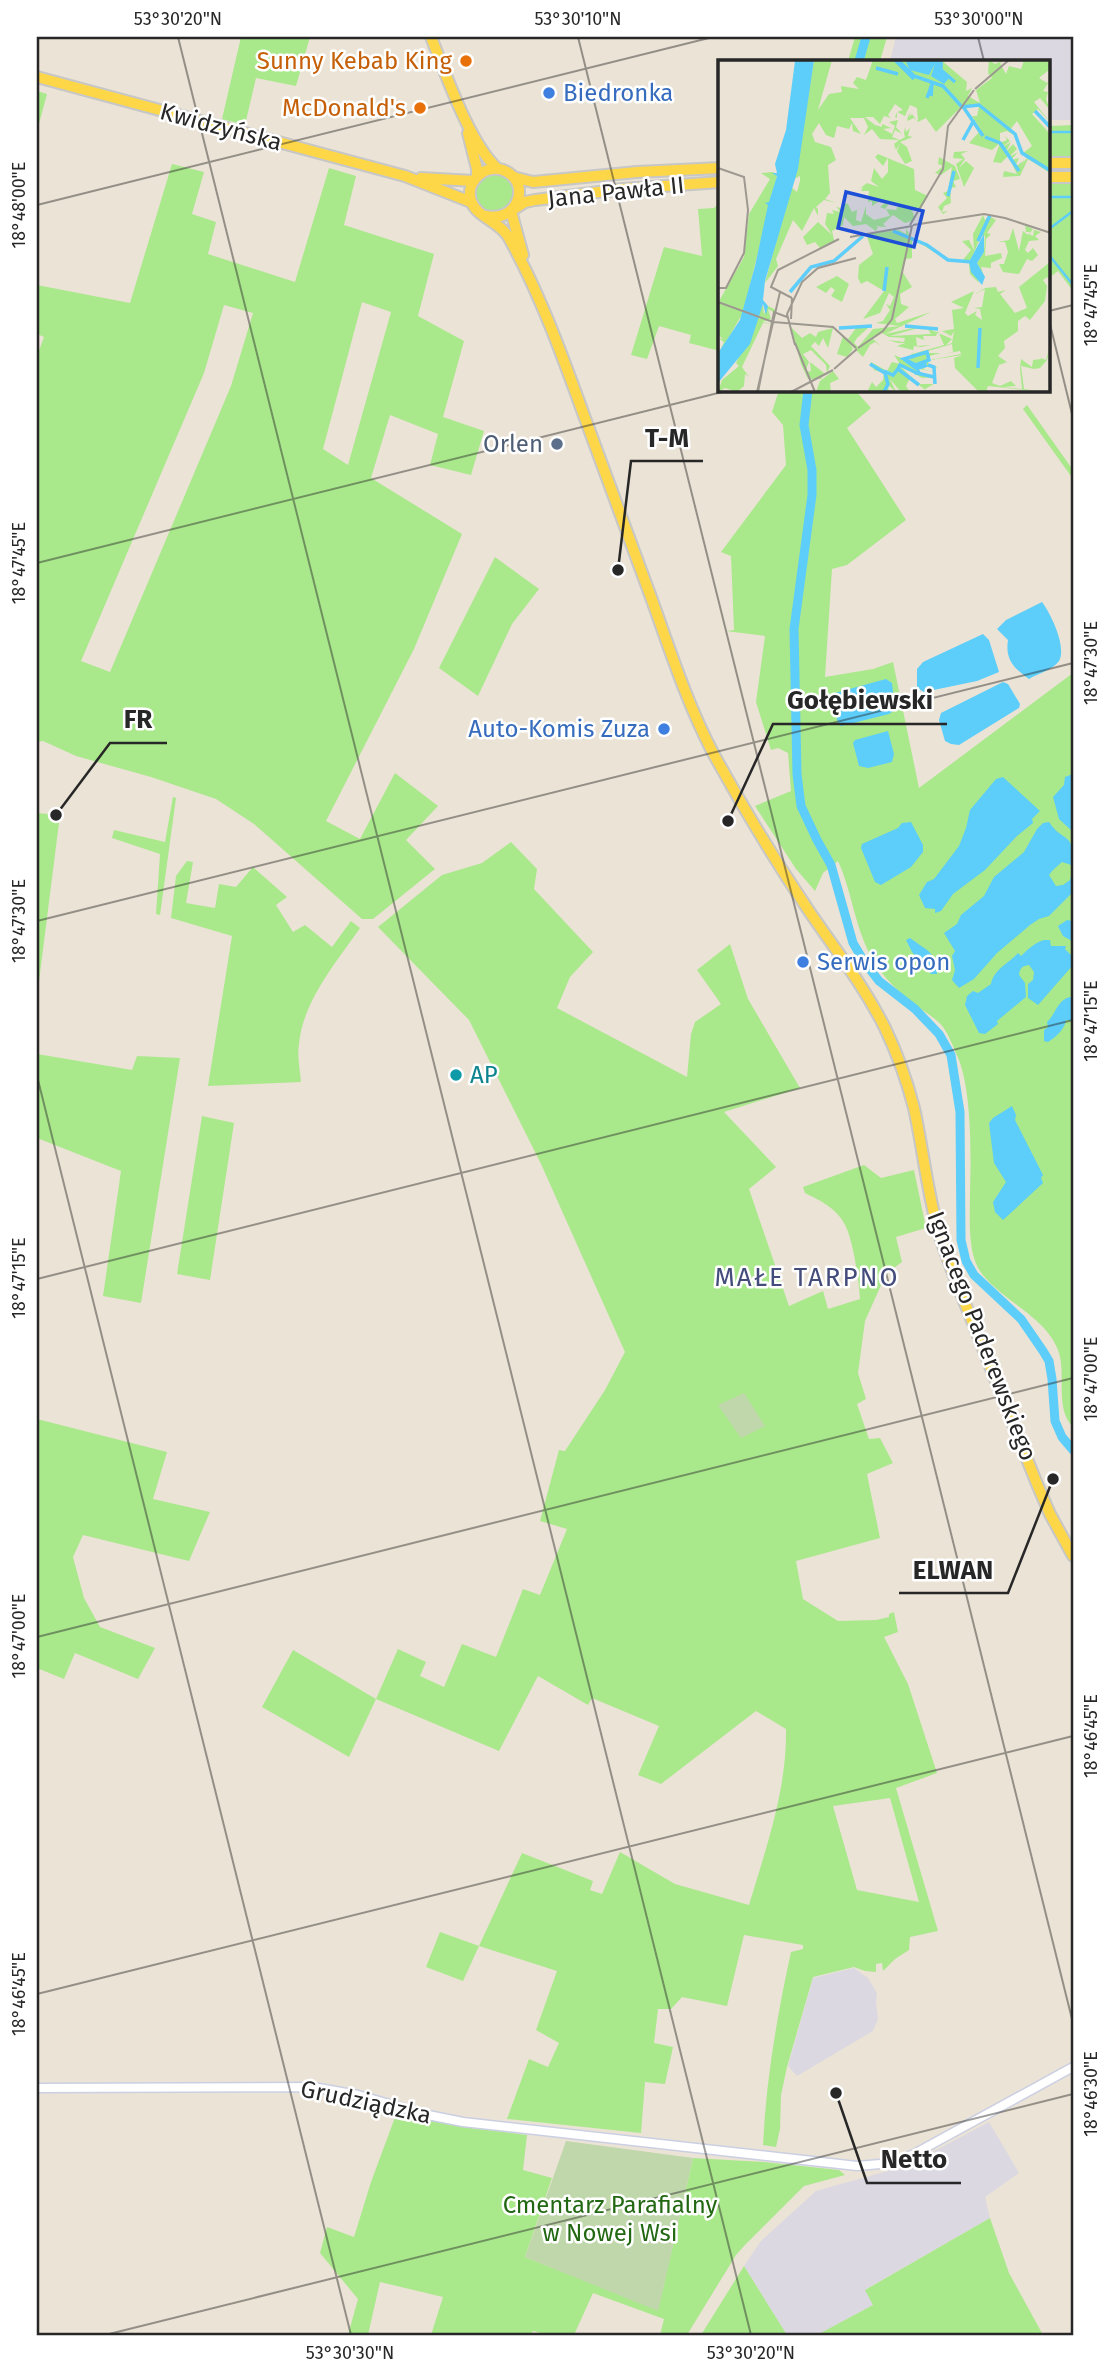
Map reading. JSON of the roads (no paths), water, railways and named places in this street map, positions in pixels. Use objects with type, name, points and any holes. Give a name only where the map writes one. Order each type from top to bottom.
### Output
[{"type":"main road","points":[[431,37],[464,117],[475,160],[471,202],[486,216],[497,218],[512,210],[519,193],[513,177],[492,164],[464,117]]},
{"type":"main road","name":"Kwidzyńska","points":[[37,77],[405,176]]},
{"type":"main road","points":[[1050,163],[1073,163]]},
{"type":"main road","name":"Jana Pawła II","points":[[513,177],[533,182],[637,172],[718,168]]},
{"type":"main road","points":[[405,176],[475,179],[489,170],[498,169]]},
{"type":"main road","points":[[405,176],[471,202]]},
{"type":"main road","points":[[1050,177],[1073,177]]},
{"type":"main road","name":"Jana Pawła II","points":[[512,210],[525,202],[535,200],[623,189],[718,182]]},
{"type":"main road","name":"Ignacego Paderewskiego","points":[[512,210],[528,275]]},
{"type":"main road","name":"Ignacego Paderewskiego","points":[[486,216],[507,233],[528,275],[569,373],[698,723],[767,846],[860,986],[893,1046],[913,1106],[931,1201],[943,1247],[1037,1484],[1073,1556]]},
{"type":"street","name":"Grudziądzka","points":[[37,2088],[313,2087],[358,2095],[463,2122],[845,2165],[878,2165],[892,2163],[933,2145],[1073,2067]]},
{"type":"water","points":[[1042,602],[1057,631],[1061,655],[1053,666],[1029,679],[1012,663],[1008,653],[1008,640],[997,629],[1006,620]]},
{"type":"water","points":[[983,634],[989,640],[999,672],[977,681],[924,692],[917,688],[917,669],[923,662]]},
{"type":"water","points":[[886,679],[892,683],[895,710],[889,714],[841,726],[838,724],[832,695]]},
{"type":"water","points":[[1003,682],[1008,684],[1020,704],[1019,708],[959,745],[945,741],[939,720],[941,713]]},
{"type":"water","points":[[888,731],[894,754],[892,762],[868,768],[859,766],[853,743],[855,740]]},
{"type":"water","points":[[1073,774],[1072,831],[1059,819],[1053,797],[1064,785],[1065,777]]},
{"type":"water","points":[[1003,777],[1040,811],[1032,819],[1033,823],[985,870],[953,894],[941,911],[935,913],[935,909],[925,908],[919,895],[959,846],[970,810],[996,779]]},
{"type":"water","points":[[911,822],[923,845],[923,852],[911,867],[881,885],[875,882],[861,848],[862,844],[898,828],[902,823]]},
{"type":"water","points":[[1049,822],[1069,841],[1073,863],[1071,865],[1062,862],[1049,875],[1056,886],[1063,885],[1070,880],[1073,868],[1073,892],[1049,916],[1030,925],[997,953],[974,979],[959,988],[952,980],[955,970],[952,956],[955,951],[944,933],[957,924],[961,915],[984,896],[994,877],[1024,852],[1037,829],[1043,823]]},
{"type":"water","points":[[1067,920],[1073,921],[1072,941],[1063,936],[1058,926]]},
{"type":"water","points":[[910,938],[926,949],[935,960],[937,974],[931,974],[912,952],[906,940]]},
{"type":"water","points":[[1044,940],[1050,940],[1051,946],[1066,946],[1065,949],[1073,957],[1073,965],[1038,1005],[1028,998],[1028,984],[1033,980],[1034,972],[1029,965],[1023,967],[1019,975],[1025,983],[1026,997],[985,1034],[979,1033],[965,1005],[967,996],[973,991],[978,993],[991,984],[998,970],[1018,953],[1021,956]]},
{"type":"water","points":[[1070,997],[1073,998],[1073,1021],[1066,1020],[1057,1035],[1048,1042],[1044,1041],[1047,1022],[1059,1004]]},
{"type":"water","points":[[1012,1106],[1015,1120],[1043,1175],[1043,1183],[1003,1220],[995,1212],[993,1202],[1006,1182],[994,1163],[989,1123]]},
{"type":"waterway","points":[[859,60],[866,37]]},
{"type":"waterway","points":[[1050,132],[1073,132]]},
{"type":"waterway","points":[[1050,197],[1073,197]]},
{"type":"waterway","points":[[1050,228],[1073,211]]},
{"type":"waterway","points":[[1050,256],[1073,285]]},
{"type":"waterway","points":[[808,392],[804,425],[812,470],[812,495],[794,629],[797,774],[801,806],[831,865],[853,943],[865,963],[879,981],[915,1009],[939,1034],[951,1055],[960,1112],[961,1240],[966,1261],[974,1275],[1021,1319],[1049,1361],[1055,1421],[1062,1437],[1073,1450]]},
{"type":"place","name":"Sunny Kebab King","points":[[466,61]]},
{"type":"place","name":"Biedronka","points":[[549,93]]},
{"type":"place","name":"McDonald's","points":[[420,108]]},
{"type":"place","name":"Orlen","points":[[557,444]]},
{"type":"place","name":"T-M","points":[[618,570]]},
{"type":"place","name":"Auto-Komis Zuza","points":[[664,729]]},
{"type":"place","name":"FR","points":[[56,815]]},
{"type":"place","name":"Gołębiewski","points":[[728,821]]},
{"type":"place","name":"Serwis opon","points":[[803,962]]},
{"type":"place","name":"AP","points":[[456,1075]]},
{"type":"place","name":"ELWAN","points":[[1053,1479]]},
{"type":"place","name":"Netto","points":[[836,2093]]},
{"type":"district","name":"MAŁE TARPNO","points":[[807,1277]]},
{"type":"park label","name":"Cmentarz Parafialny w Nowej Wsi","points":[[610,2219]]}]
